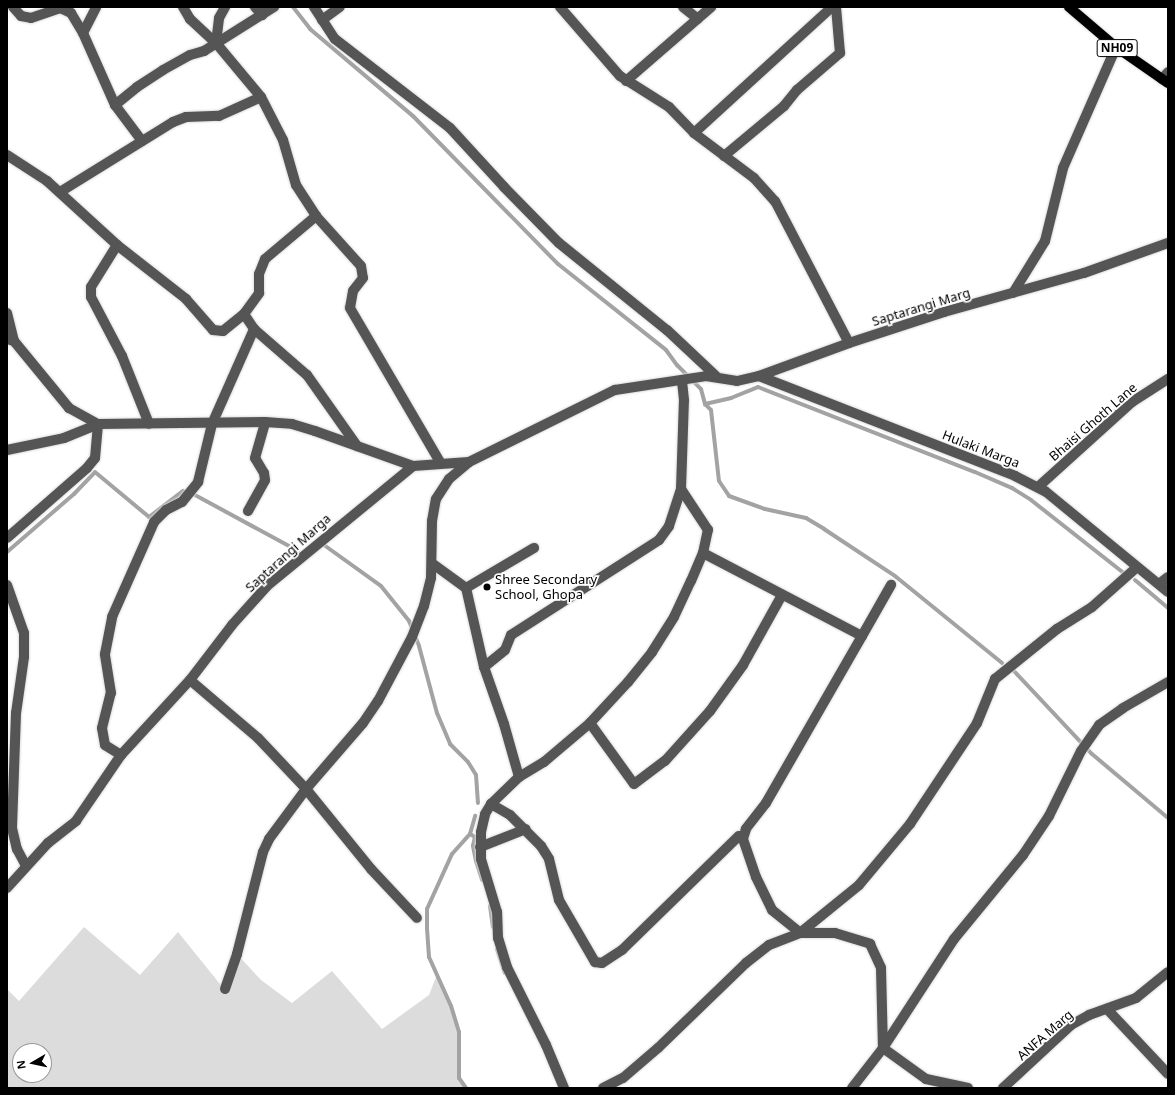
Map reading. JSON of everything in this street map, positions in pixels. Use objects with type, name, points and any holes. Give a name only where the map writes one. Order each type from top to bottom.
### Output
[{"type":"main road","name":"NH09","points":[[1070,7],[1116,47],[1166,78]]},
{"type":"street","points":[[13,7],[21,16],[31,18],[60,8],[71,13],[83,33],[115,105],[142,141]]},
{"type":"street","points":[[83,33],[96,7]]},
{"type":"street","points":[[184,7],[200,30],[216,43],[261,97],[283,140],[296,185],[316,216],[361,266],[363,278],[353,291],[350,308],[440,462]]},
{"type":"street","points":[[216,43],[219,18],[225,7]]},
{"type":"street","points":[[255,7],[262,16]]},
{"type":"street","points":[[115,105],[137,87],[163,70],[216,43],[262,16],[274,7]]},
{"type":"street","points":[[314,7],[335,39],[450,128],[504,188],[559,242],[667,330],[711,376]]},
{"type":"street","points":[[322,20],[340,7]]},
{"type":"street","points":[[560,7],[626,81],[669,107],[694,133],[754,178],[775,201],[849,343]]},
{"type":"street","points":[[684,7],[698,19]]},
{"type":"street","points":[[626,81],[711,7]]},
{"type":"street","points":[[694,133],[832,7]]},
{"type":"street","points":[[724,156],[784,106],[797,90],[840,53],[836,7]]},
{"type":"street","points":[[1013,293],[1045,241],[1063,168],[1116,47]]},
{"type":"street","points":[[60,192],[173,122],[186,117],[219,116],[261,97]]},
{"type":"street","points":[[7,155],[60,192],[117,245],[186,299],[213,330],[223,331],[244,314],[259,293],[259,274],[265,259],[316,216]]},
{"type":"street","name":"Saptarangi Marg","points":[[686,379],[711,376],[737,381],[759,376],[849,343],[1084,272],[1168,243]]},
{"type":"street","points":[[117,245],[91,288],[91,297],[122,356],[149,424]]},
{"type":"street","points":[[7,313],[11,340],[69,408],[98,424]]},
{"type":"street","points":[[244,314],[254,329],[307,375],[357,446]]},
{"type":"street","points":[[121,755],[105,745],[102,728],[111,693],[105,654],[112,617],[154,522],[166,510],[182,502],[198,482],[212,424],[254,329]]},
{"type":"street","name":"Hulaki Marga","points":[[759,376],[1038,487],[1090,526],[1168,592]]},
{"type":"street","points":[[225,989],[250,911],[263,852],[270,839],[306,788],[364,723],[417,625],[424,606],[433,564],[432,520],[436,499],[449,479],[469,462],[615,390],[686,379],[681,489],[669,526],[659,540],[514,632],[505,650],[484,667]]},
{"type":"street","name":"Bhaisi Ghoth Lane","points":[[1038,487],[1132,402],[1168,379]]},
{"type":"street","points":[[7,450],[64,438],[98,424],[212,424],[265,422],[292,424],[413,466],[440,462],[469,462]]},
{"type":"street","points":[[248,510],[265,480],[264,473],[255,458],[265,422]]},
{"type":"street","points":[[7,538],[87,468],[95,458],[98,424]]},
{"type":"street","name":"Saptarangi Marga","points":[[7,888],[48,843],[76,821],[121,755],[190,680],[232,625],[267,586],[413,466]]},
{"type":"street","points":[[564,1088],[546,1045],[507,967],[498,938],[497,912],[480,847],[485,814],[491,804],[519,777],[554,753],[590,723],[652,652],[674,618],[703,553],[708,530],[681,489]]},
{"type":"street","points":[[466,588],[534,548]]},
{"type":"street","points":[[703,553],[862,636]]},
{"type":"street","points":[[433,564],[466,588],[484,667],[504,724],[519,777]]},
{"type":"street","points":[[800,934],[859,885],[910,824],[977,723],[995,679],[1058,629],[1092,607],[1137,567]]},
{"type":"street","points":[[1159,584],[1168,576]]},
{"type":"street","points":[[7,585],[24,633],[24,657],[16,713],[12,828],[17,849],[26,866]]},
{"type":"street","points":[[800,934],[772,910],[756,877],[743,839],[746,829],[766,804],[891,585]]},
{"type":"street","points":[[590,723],[634,784],[665,761],[710,711],[743,665],[782,595]]},
{"type":"street","points":[[190,680],[258,738],[306,788],[372,869],[417,918]]},
{"type":"street","points":[[852,1088],[883,1048],[954,938],[1023,855],[1049,816],[1088,739],[1099,725],[1117,712],[1168,682]]},
{"type":"street","points":[[491,804],[510,815],[526,829],[549,859],[559,900],[595,962],[602,963],[622,950],[739,836],[743,839]]},
{"type":"street","points":[[480,847],[526,829]]},
{"type":"street","points":[[604,1088],[623,1078],[658,1048],[752,958],[768,945],[800,934],[835,934],[870,944],[881,968],[883,1048]]},
{"type":"street","name":"ANFA Marg","points":[[1003,1088],[1071,1025],[1136,998],[1168,972]]},
{"type":"street","points":[[1107,1009],[1168,1074]]},
{"type":"street","points":[[883,1048],[926,1079],[968,1088]]},
{"type":"shaded area","points":[[84,927],[140,975],[178,932],[224,989],[237,954],[261,980],[292,1003],[332,971],[382,1029],[429,995],[436,977],[451,1006],[459,1032],[459,1078],[466,1088],[7,1088],[7,989],[19,1001]]},
{"type":"waterway","points":[[293,7],[310,29],[413,116],[558,264],[666,350],[677,365],[701,389],[705,404],[711,410],[719,481],[729,496],[765,509],[806,518],[824,529],[895,576],[1002,663]]},
{"type":"waterway","points":[[705,404],[731,398],[758,387],[975,472],[1012,488],[1031,500],[1125,574]]},
{"type":"waterway","points":[[7,552],[74,494],[95,472],[149,517],[183,491]]},
{"type":"waterway","points":[[195,495],[298,551]]},
{"type":"waterway","points":[[324,545],[381,586],[409,621],[419,646],[437,713],[450,744],[468,762],[476,775],[478,803]]},
{"type":"waterway","points":[[1135,580],[1168,608]]},
{"type":"waterway","points":[[1013,670],[1092,754],[1168,818]]},
{"type":"waterway","points":[[466,1088],[459,1078],[459,1032],[451,1006],[429,957],[427,909],[452,854],[470,834],[475,816]]},
{"type":"waterway","points":[[470,834],[475,837],[473,846],[482,880]]},
{"type":"waterway","points":[[490,906],[493,927]]},
{"type":"waterway","points":[[497,949],[505,973]]},
{"type":"place","name":"Shree Secondary School, Ghopa","points":[[487,587]]}]
